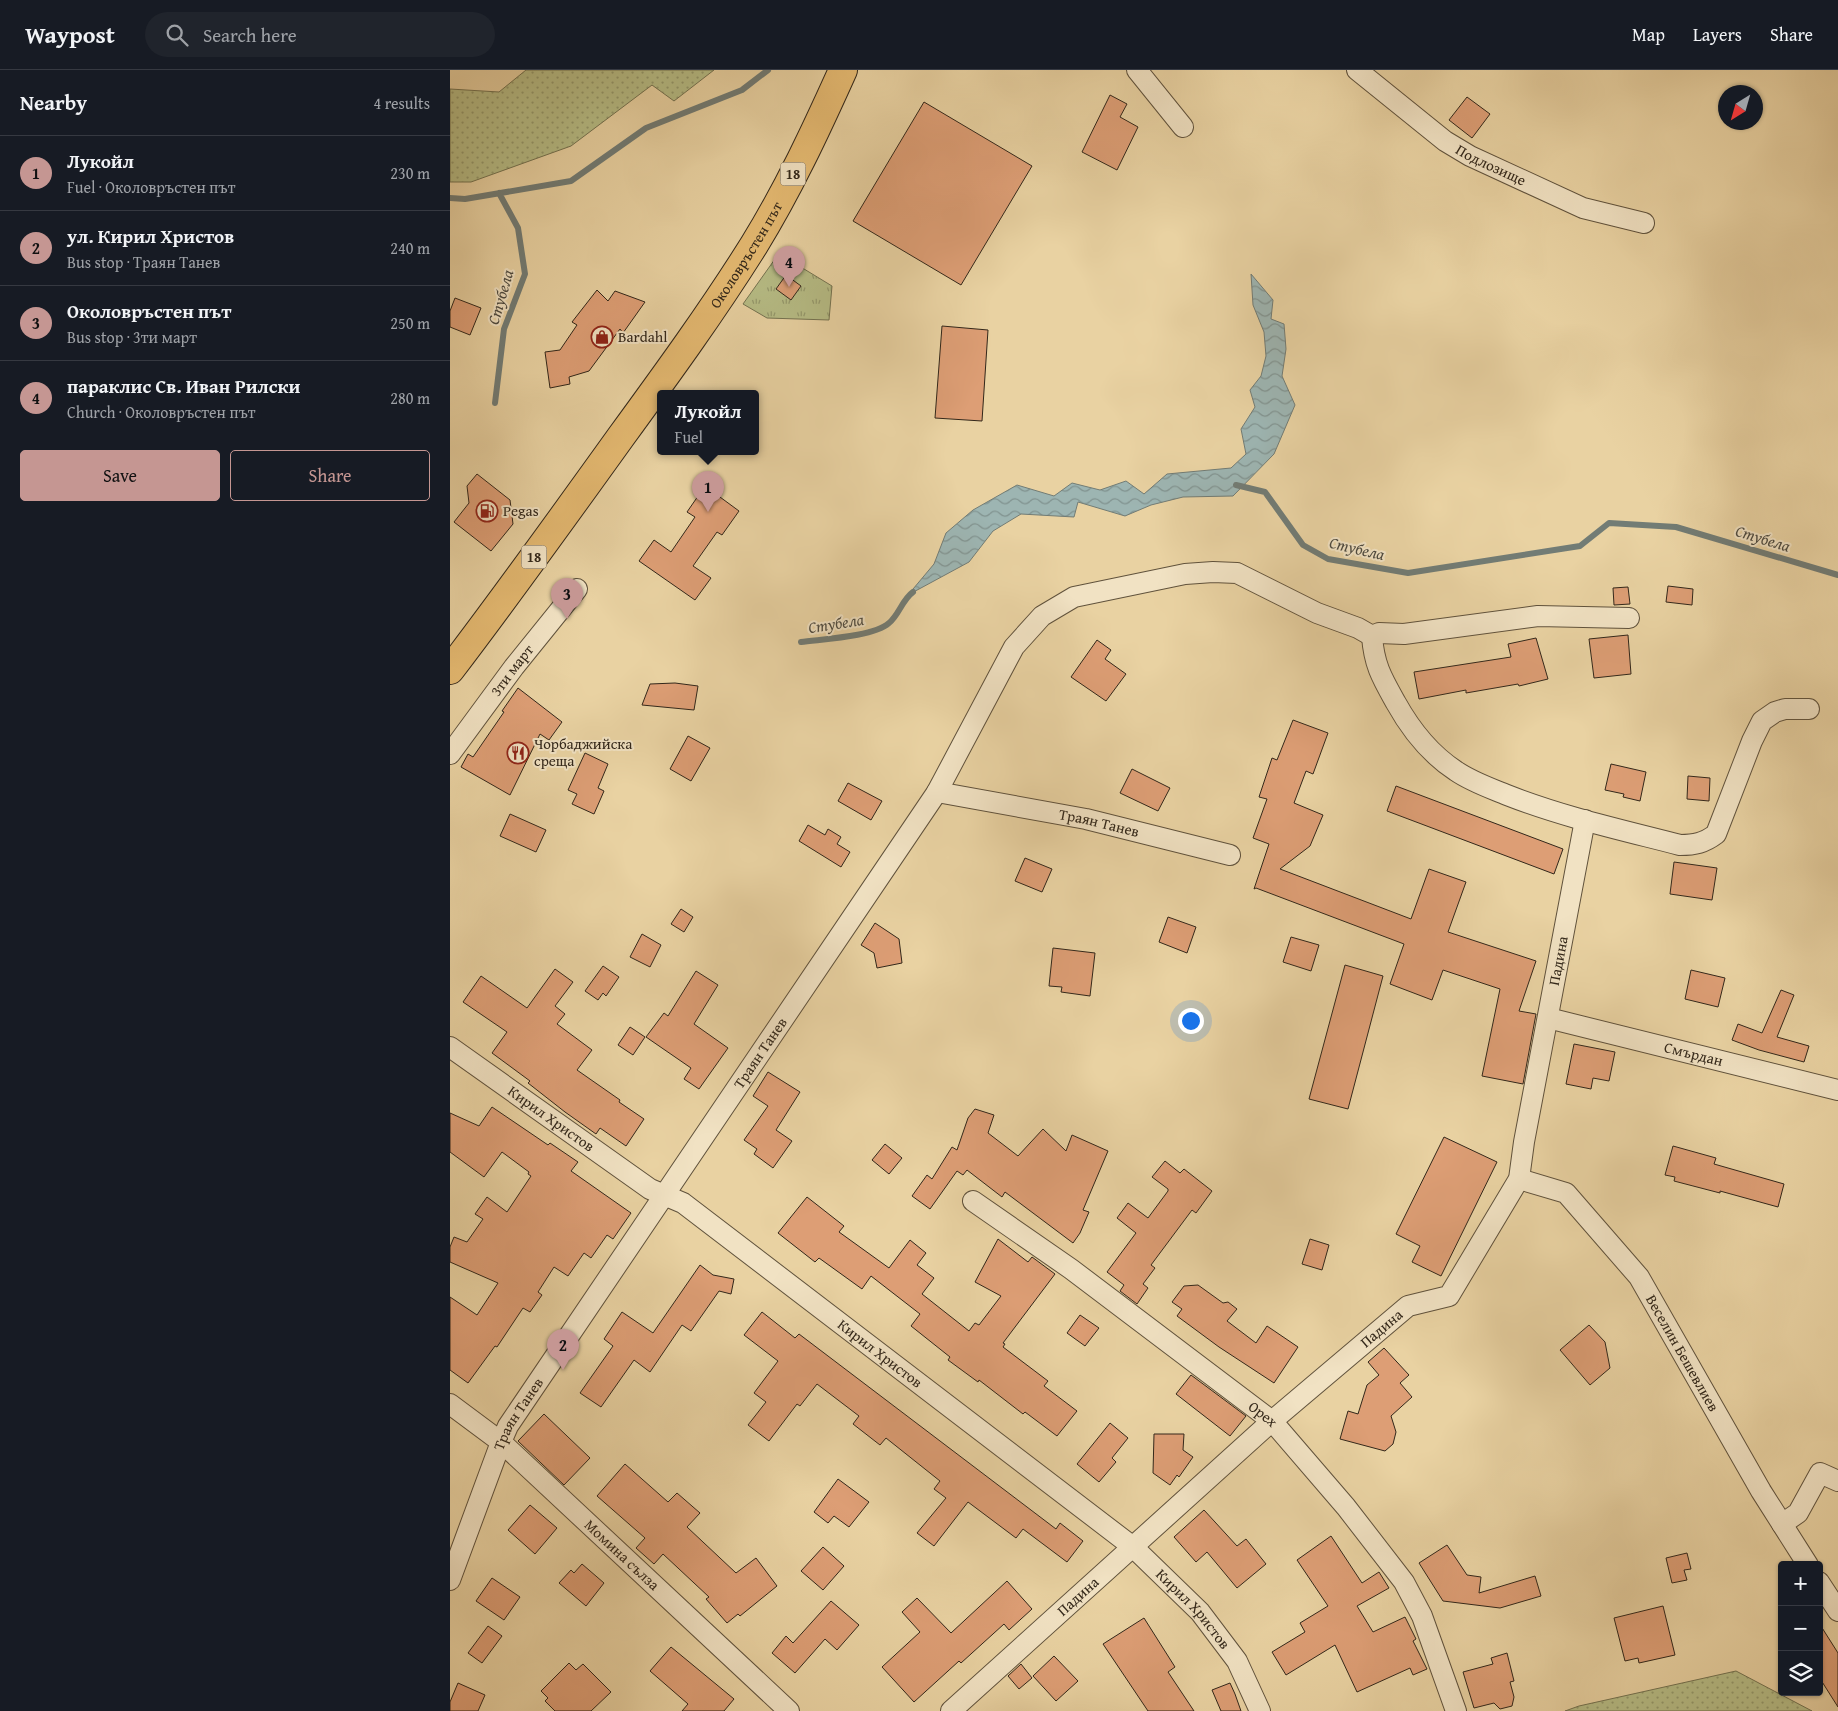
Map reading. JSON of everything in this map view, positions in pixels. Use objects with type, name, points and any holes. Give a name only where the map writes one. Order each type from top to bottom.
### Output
[{"type":"highway","name":"Околовръстен път","points":[[450,670],[498,608],[647,402],[745,259],[813,136],[842,70]]},
{"type":"street","points":[[1137,70],[1183,126]]},
{"type":"street","name":"Подлозище","points":[[1357,70],[1445,141],[1470,156],[1582,208],[1644,223]]},
{"type":"street","points":[[936,792],[1014,647],[1042,616],[1074,597],[1185,574],[1237,573],[1317,613],[1358,628],[1372,636]]},
{"type":"street","name":"3ти март","points":[[450,754],[514,666],[577,589]]},
{"type":"street","points":[[1372,636],[1379,633],[1404,634],[1538,616],[1629,618]]},
{"type":"street","points":[[1372,636],[1379,673],[1409,726],[1425,745],[1456,771],[1476,783],[1527,803],[1680,845],[1694,845],[1706,841],[1716,834],[1752,741],[1762,721],[1775,712],[1785,709],[1809,709]]},
{"type":"street","name":"Траян Танев","points":[[450,1580],[508,1426],[936,792],[1086,819],[1230,855]]},
{"type":"street","name":"Падина","points":[[951,1711],[1272,1421],[1408,1306],[1449,1296],[1519,1178],[1524,1142],[1585,820]]},
{"type":"street","name":"Смърдан","points":[[1548,1018],[1838,1090]]},
{"type":"street","name":"Кирил Христов","points":[[450,1047],[650,1190],[683,1203],[1132,1547],[1200,1612],[1237,1661],[1260,1711]]},
{"type":"street","name":"Веселин Бешевлиев","points":[[1519,1178],[1566,1193],[1639,1277],[1761,1491],[1805,1561]]},
{"type":"street","name":"Орех","points":[[973,1201],[1071,1269],[1272,1421],[1346,1507],[1404,1582],[1422,1616],[1456,1711]]},
{"type":"street","name":"Момина сълза","points":[[450,1404],[501,1442],[789,1711]]},
{"type":"street","points":[[1782,1524],[1798,1513],[1820,1473],[1838,1481]]},
{"type":"street","points":[[1823,1588],[1838,1611]]},
{"type":"green space","points":[[526,70],[714,70],[674,101],[652,85],[571,146],[471,182],[450,182],[450,89],[499,92]]},
{"type":"green space","points":[[786,258],[832,286],[829,320],[767,318],[743,304],[775,259]]},
{"type":"green space","points":[[1736,1671],[1778,1693],[1778,1696],[1784,1696],[1812,1711],[1565,1711],[1579,1706]]},
{"type":"water","points":[[1251,274],[1273,300],[1271,319],[1284,324],[1286,349],[1282,376],[1295,405],[1274,454],[1233,496],[1183,497],[1151,505],[1125,516],[1078,502],[1074,517],[1021,514],[993,531],[969,562],[908,595],[934,564],[946,533],[973,510],[1017,485],[1054,496],[1072,483],[1100,490],[1126,481],[1144,494],[1167,474],[1231,468],[1246,454],[1241,429],[1255,407],[1250,390],[1261,376],[1266,356],[1264,332],[1253,305]]},
{"type":"building","points":[[1110,95],[1127,104],[1120,117],[1138,127],[1117,170],[1082,152]]},
{"type":"building","points":[[1467,97],[1490,114],[1472,138],[1449,120]]},
{"type":"building","points":[[924,102],[1032,166],[961,285],[853,221]]},
{"type":"building","points":[[786,275],[801,286],[791,300],[776,289]]},
{"type":"building","points":[[597,290],[608,301],[615,291],[645,302],[623,333],[620,329],[589,371],[569,377],[570,384],[550,388],[545,352],[560,350],[577,325],[572,322]]},
{"type":"building","points":[[455,298],[481,308],[470,335],[450,327],[450,311]]},
{"type":"building","points":[[942,326],[988,330],[982,421],[935,418]]},
{"type":"building","name":"Pegas","points":[[477,474],[510,500],[513,524],[491,551],[454,522],[469,503],[467,486]]},
{"type":"building","points":[[705,486],[739,511],[722,535],[717,532],[693,566],[711,578],[695,600],[639,561],[654,540],[671,552],[695,517],[687,512]]},
{"type":"building","points":[[1668,586],[1693,589],[1692,605],[1666,602]]},
{"type":"building","points":[[1628,587],[1630,604],[1614,605],[1613,588]]},
{"type":"building","points":[[1628,635],[1631,674],[1594,678],[1589,639]]},
{"type":"building","points":[[1536,638],[1548,679],[1519,686],[1518,684],[1466,693],[1466,690],[1419,699],[1414,672],[1511,657],[1508,644]]},
{"type":"building","points":[[1097,640],[1111,650],[1105,659],[1126,674],[1106,701],[1071,677]]},
{"type":"building","points":[[675,683],[698,686],[694,710],[642,705],[650,684]]},
{"type":"building","points":[[518,688],[562,722],[549,740],[540,734],[510,795],[461,767],[468,754],[473,757]]},
{"type":"building","points":[[1293,720],[1328,733],[1313,774],[1306,771],[1294,803],[1323,815],[1310,846],[1280,869],[1411,919],[1429,869],[1466,882],[1448,932],[1536,961],[1519,1011],[1536,1014],[1523,1084],[1482,1076],[1500,989],[1443,970],[1432,1000],[1390,984],[1404,944],[1256,888],[1254,889],[1269,844],[1253,838],[1267,799],[1259,797],[1272,758],[1277,760]]},
{"type":"building","points":[[688,736],[710,748],[691,781],[670,769]]},
{"type":"building","points":[[585,753],[608,764],[598,788],[604,791],[594,814],[572,804],[577,794],[568,790]]},
{"type":"building","points":[[1611,764],[1646,772],[1640,801],[1623,797],[1624,794],[1605,790]]},
{"type":"building","points":[[1132,769],[1170,788],[1158,811],[1120,793]]},
{"type":"building","points":[[1688,776],[1710,778],[1709,801],[1687,799]]},
{"type":"building","points":[[848,783],[882,801],[871,820],[838,801]]},
{"type":"building","points":[[1396,786],[1563,849],[1554,874],[1387,811]]},
{"type":"building","points":[[510,814],[546,830],[536,852],[500,836]]},
{"type":"building","points":[[808,825],[825,835],[828,829],[841,837],[837,844],[850,852],[841,867],[799,841]]},
{"type":"building","points":[[1025,858],[1052,869],[1042,892],[1015,881]]},
{"type":"building","points":[[1674,862],[1717,868],[1712,900],[1670,894]]},
{"type":"building","points":[[681,909],[693,917],[684,932],[671,924]]},
{"type":"building","points":[[1168,917],[1196,927],[1187,953],[1159,942]]},
{"type":"building","points":[[875,923],[899,939],[902,963],[877,968],[874,953],[861,945]]},
{"type":"building","points":[[642,934],[661,945],[650,967],[630,957]]},
{"type":"building","points":[[1291,937],[1319,945],[1311,971],[1283,962]]},
{"type":"building","points":[[1053,948],[1095,953],[1090,996],[1061,992],[1062,987],[1049,986]]},
{"type":"building","points":[[1345,965],[1383,976],[1348,1109],[1309,1099]]},
{"type":"building","points":[[603,966],[619,977],[606,996],[603,993],[598,1000],[585,991]]},
{"type":"building","points":[[555,969],[573,982],[555,1006],[565,1014],[557,1024],[592,1050],[577,1070],[644,1119],[626,1146],[600,1128],[596,1134],[565,1112],[528,1083],[530,1081],[492,1053],[507,1032],[463,1002],[481,976],[527,1008]]},
{"type":"building","points":[[1691,970],[1725,978],[1718,1007],[1685,999]]},
{"type":"building","points":[[696,971],[718,985],[694,1024],[728,1048],[699,1089],[684,1079],[691,1068],[646,1037],[664,1013],[668,1016]]},
{"type":"building","points":[[1781,990],[1794,995],[1777,1037],[1809,1046],[1804,1062],[1759,1050],[1732,1040],[1738,1024],[1762,1033]]},
{"type":"building","points":[[630,1027],[645,1037],[633,1055],[618,1045]]},
{"type":"building","points":[[1574,1044],[1615,1052],[1609,1081],[1593,1078],[1591,1089],[1566,1084]]},
{"type":"building","points":[[768,1072],[800,1092],[776,1130],[792,1141],[773,1168],[754,1154],[757,1149],[744,1140],[768,1106],[753,1096]]},
{"type":"building","points":[[492,1107],[548,1145],[550,1143],[578,1162],[571,1171],[631,1213],[613,1239],[607,1235],[591,1258],[584,1253],[568,1276],[554,1267],[538,1292],[542,1295],[530,1312],[523,1308],[497,1347],[495,1346],[468,1383],[450,1370],[450,1297],[477,1315],[498,1283],[450,1262],[450,1247],[454,1237],[467,1242],[483,1219],[475,1214],[487,1197],[507,1212],[531,1176],[528,1174],[529,1172],[502,1152],[484,1177],[450,1152],[450,1113],[479,1126]]},
{"type":"building","points":[[975,1109],[994,1115],[988,1133],[1018,1156],[1043,1129],[1066,1151],[1072,1135],[1108,1151],[1083,1210],[1089,1212],[1080,1233],[1073,1243],[1005,1192],[1002,1197],[967,1170],[963,1175],[957,1171],[930,1209],[912,1196],[927,1175],[932,1179],[952,1147],[957,1150],[968,1118]]},
{"type":"building","points":[[1444,1137],[1497,1162],[1441,1276],[1412,1262],[1420,1246],[1396,1234]]},
{"type":"building","points":[[885,1144],[902,1158],[889,1174],[872,1160]]},
{"type":"building","points":[[1673,1146],[1716,1158],[1714,1164],[1784,1184],[1778,1207],[1674,1181],[1675,1177],[1665,1175]]},
{"type":"building","points":[[1165,1161],[1180,1173],[1184,1169],[1212,1191],[1196,1213],[1192,1210],[1151,1265],[1155,1268],[1143,1284],[1148,1288],[1137,1304],[1120,1291],[1124,1285],[1107,1272],[1136,1233],[1117,1218],[1128,1203],[1148,1218],[1168,1191],[1168,1189],[1152,1177]]},
{"type":"building","points":[[807,1197],[844,1226],[839,1232],[889,1268],[910,1240],[926,1253],[917,1265],[934,1278],[922,1294],[969,1331],[975,1323],[979,1325],[1001,1296],[975,1282],[998,1239],[1028,1262],[1032,1257],[1055,1274],[1003,1343],[1005,1344],[1003,1347],[1048,1381],[1044,1386],[1077,1411],[1057,1436],[948,1360],[950,1357],[911,1326],[920,1314],[871,1276],[862,1289],[819,1258],[815,1262],[778,1233]]},
{"type":"building","points":[[1310,1239],[1329,1245],[1322,1270],[1302,1264]]},
{"type":"building","points":[[700,1265],[713,1275],[734,1279],[731,1294],[719,1291],[691,1331],[682,1325],[650,1372],[634,1360],[601,1407],[580,1393],[613,1346],[604,1339],[622,1312],[653,1333]]},
{"type":"building","points":[[1198,1285],[1223,1303],[1228,1302],[1237,1309],[1227,1321],[1256,1343],[1267,1326],[1298,1347],[1274,1383],[1219,1347],[1177,1316],[1182,1309],[1172,1302],[1184,1286]]},
{"type":"building","points":[[762,1312],[795,1338],[799,1334],[1056,1529],[1060,1523],[1083,1541],[1067,1562],[1023,1529],[1016,1538],[968,1502],[934,1546],[917,1533],[946,1498],[934,1489],[940,1481],[886,1438],[880,1445],[853,1424],[859,1416],[817,1384],[800,1406],[797,1404],[769,1441],[748,1425],[766,1402],[754,1393],[778,1361],[744,1335]]},
{"type":"building","points":[[1080,1315],[1099,1328],[1085,1346],[1067,1333]]},
{"type":"building","points":[[1589,1325],[1605,1342],[1610,1368],[1590,1385],[1560,1350]]},
{"type":"building","points":[[1384,1348],[1409,1375],[1400,1383],[1412,1397],[1391,1416],[1396,1432],[1393,1444],[1385,1451],[1340,1439],[1348,1411],[1358,1414],[1367,1385],[1379,1375],[1368,1362]]},
{"type":"building","points":[[1191,1375],[1246,1416],[1230,1436],[1176,1394]]},
{"type":"building","points":[[544,1414],[590,1458],[564,1485],[518,1441]]},
{"type":"building","points":[[1110,1423],[1128,1438],[1112,1458],[1116,1462],[1099,1482],[1077,1464]]},
{"type":"building","points":[[1154,1434],[1184,1434],[1183,1450],[1193,1457],[1179,1477],[1177,1475],[1170,1485],[1153,1473]]},
{"type":"building","points":[[625,1464],[668,1502],[677,1493],[700,1513],[687,1527],[736,1573],[756,1558],[777,1586],[740,1616],[738,1614],[727,1623],[706,1599],[709,1597],[663,1554],[654,1564],[636,1548],[645,1538],[597,1496]]},
{"type":"building","points":[[838,1479],[869,1502],[849,1527],[834,1516],[828,1523],[814,1512]]},
{"type":"building","points":[[530,1505],[557,1528],[535,1554],[508,1530]]},
{"type":"building","points":[[1204,1510],[1237,1546],[1246,1539],[1266,1564],[1237,1588],[1207,1552],[1196,1562],[1174,1537]]},
{"type":"building","points":[[1331,1536],[1362,1583],[1379,1572],[1389,1588],[1357,1606],[1373,1632],[1405,1617],[1416,1639],[1413,1641],[1427,1669],[1413,1675],[1410,1668],[1357,1692],[1335,1645],[1286,1675],[1272,1652],[1305,1632],[1300,1623],[1328,1606],[1297,1560]]},
{"type":"building","points":[[1447,1545],[1467,1575],[1481,1577],[1479,1593],[1535,1576],[1541,1596],[1500,1608],[1443,1601],[1419,1563]]},
{"type":"building","points":[[823,1547],[844,1566],[823,1590],[801,1571]]},
{"type":"building","points":[[1687,1553],[1691,1569],[1684,1570],[1687,1580],[1672,1583],[1666,1558]]},
{"type":"building","points":[[582,1564],[604,1583],[586,1606],[559,1583],[571,1570],[574,1573]]},
{"type":"building","points":[[492,1578],[520,1597],[504,1620],[476,1601]]},
{"type":"building","points":[[1007,1581],[1032,1609],[1009,1630],[1004,1624],[961,1663],[959,1661],[914,1702],[882,1667],[920,1632],[902,1612],[917,1598],[951,1633]]},
{"type":"building","points":[[831,1601],[859,1625],[837,1650],[825,1639],[795,1673],[772,1653],[786,1636],[793,1643]]},
{"type":"building","points":[[1663,1606],[1675,1655],[1639,1663],[1638,1658],[1625,1661],[1614,1618]]},
{"type":"building","points":[[1144,1618],[1175,1667],[1168,1672],[1194,1711],[1148,1711],[1103,1644]]},
{"type":"building","points":[[488,1626],[502,1636],[482,1663],[468,1653]]},
{"type":"building","points":[[1823,1629],[1838,1653],[1838,1707],[1823,1683]]},
{"type":"building","points":[[671,1647],[734,1699],[724,1711],[682,1711],[688,1704],[650,1671]]},
{"type":"building","points":[[1507,1653],[1514,1681],[1510,1682],[1514,1697],[1512,1706],[1500,1709],[1494,1703],[1474,1708],[1463,1672],[1493,1664],[1491,1658]]},
{"type":"building","points":[[1054,1656],[1078,1681],[1056,1701],[1033,1676]]},
{"type":"building","points":[[569,1663],[576,1670],[583,1664],[611,1692],[591,1711],[555,1711],[545,1701],[548,1698],[541,1691]]},
{"type":"building","points":[[1021,1664],[1032,1678],[1019,1689],[1008,1676]]},
{"type":"building","points":[[458,1683],[485,1695],[478,1711],[450,1711],[450,1702]]},
{"type":"building","points":[[1230,1683],[1241,1711],[1221,1711],[1212,1690]]},
{"type":"waterway","points":[[450,198],[465,199],[571,181],[646,128],[742,90],[768,70]]},
{"type":"waterway","name":"Стубела","points":[[495,403],[504,329],[525,274],[518,228],[499,193]]},
{"type":"waterway","name":"Стубела","points":[[1236,485],[1265,492],[1303,545],[1328,559],[1408,573],[1580,546],[1609,523],[1676,527],[1838,575]]},
{"type":"waterway","name":"Стубела","points":[[801,642],[860,634],[881,628],[892,620],[913,592]]},
{"type":"place","name":"параклис Св. Иван Рилски","points":[[789,287]]},
{"type":"place","name":"Bardahl","points":[[602,337]]},
{"type":"place","name":"Pegas","points":[[487,511]]},
{"type":"place","name":"Лукойл","points":[[708,512]]},
{"type":"place","name":"Околовръстен път","points":[[567,619]]},
{"type":"place","name":"Чорбаджийска среща","points":[[518,753]]},
{"type":"place","name":"ул. Кирил Христов","points":[[563,1370]]}]
